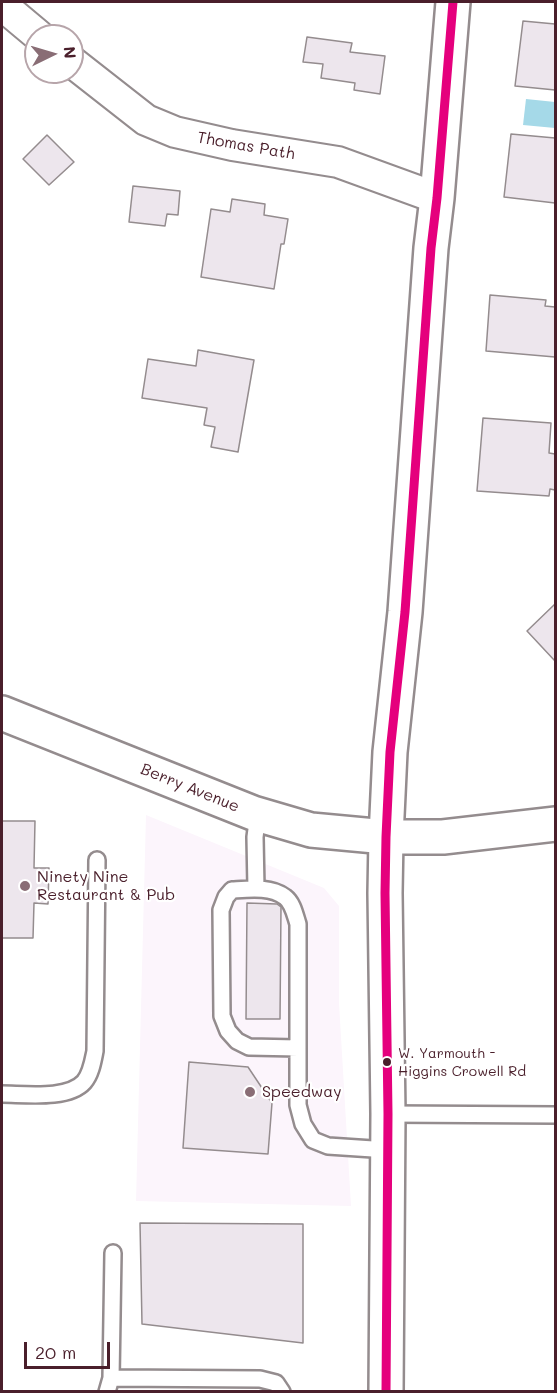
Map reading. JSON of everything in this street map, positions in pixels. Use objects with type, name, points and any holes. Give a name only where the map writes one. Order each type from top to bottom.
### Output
[{"type":"main road","points":[[386,1392],[388,1114],[385,893],[390,752],[405,612],[430,259],[453,2]]},
{"type":"main road","name":"Berry Avenue","points":[[2,713],[258,814],[311,830],[386,837],[443,837],[555,824]]},
{"type":"street","points":[[2,5],[25,24]]},
{"type":"street","name":"Thomas Path","points":[[84,71],[146,120],[175,132],[232,145],[338,162],[437,198]]},
{"type":"lane","points":[[256,889],[255,837],[258,814]]},
{"type":"lane","points":[[2,1094],[56,1094],[73,1090],[85,1082],[92,1067],[95,1051],[97,860]]},
{"type":"lane","points":[[298,1048],[249,1047],[237,1041],[228,1031],[222,1017],[221,910],[226,897],[232,890],[256,889],[271,891],[285,897],[292,907],[298,924],[298,1048],[298,1105],[303,1124],[313,1140],[328,1146],[388,1150]]},
{"type":"lane","points":[[388,1114],[555,1115]]},
{"type":"lane","points":[[113,1253],[109,1385],[260,1379],[276,1383],[282,1392]]},
{"type":"shaded area","points":[[146,815],[324,888],[339,906],[339,1003],[351,1206],[136,1201]]},
{"type":"water","points":[[526,99],[555,102],[555,128],[523,125]]},
{"type":"building","points":[[523,21],[555,24],[555,90],[515,86]]},
{"type":"building","points":[[307,37],[352,43],[350,52],[385,56],[380,94],[354,90],[355,83],[321,78],[323,64],[303,62]]},
{"type":"building","points":[[511,134],[555,138],[555,203],[504,197]]},
{"type":"building","points":[[47,135],[74,162],[49,185],[23,159]]},
{"type":"building","points":[[133,186],[180,191],[178,215],[167,214],[165,226],[129,222]]},
{"type":"building","points":[[232,199],[265,204],[264,215],[288,219],[284,244],[281,244],[274,289],[201,277],[211,209],[230,212]]},
{"type":"building","points":[[490,295],[546,300],[545,306],[555,307],[555,357],[486,351]]},
{"type":"building","points":[[198,350],[254,360],[238,452],[211,447],[215,427],[204,425],[207,408],[142,398],[148,359],[196,366]]},
{"type":"building","points":[[483,418],[551,423],[549,453],[555,454],[555,490],[550,489],[549,496],[477,491]]},
{"type":"building","points":[[555,604],[555,661],[527,631]]},
{"type":"building","name":"Ninety Nine Restaurant & Pub","points":[[2,821],[35,821],[34,868],[49,868],[48,904],[34,903],[33,938],[2,938]]},
{"type":"building","points":[[247,903],[277,904],[281,907],[280,1019],[246,1019]]},
{"type":"building","points":[[189,1062],[248,1067],[272,1103],[268,1154],[183,1148]]},
{"type":"building","points":[[140,1223],[303,1224],[303,1343],[142,1324]]},
{"type":"transit line","points":[[386,1392],[388,1114],[385,893],[390,752],[405,612],[431,248],[453,2]]},
{"type":"place","name":"Ninety Nine Restaurant & Pub","points":[[25,886]]},
{"type":"place","name":"W. Yarmouth - Higgins Crowell Rd","points":[[387,1062]]},
{"type":"place","name":"Speedway","points":[[250,1092]]}]
